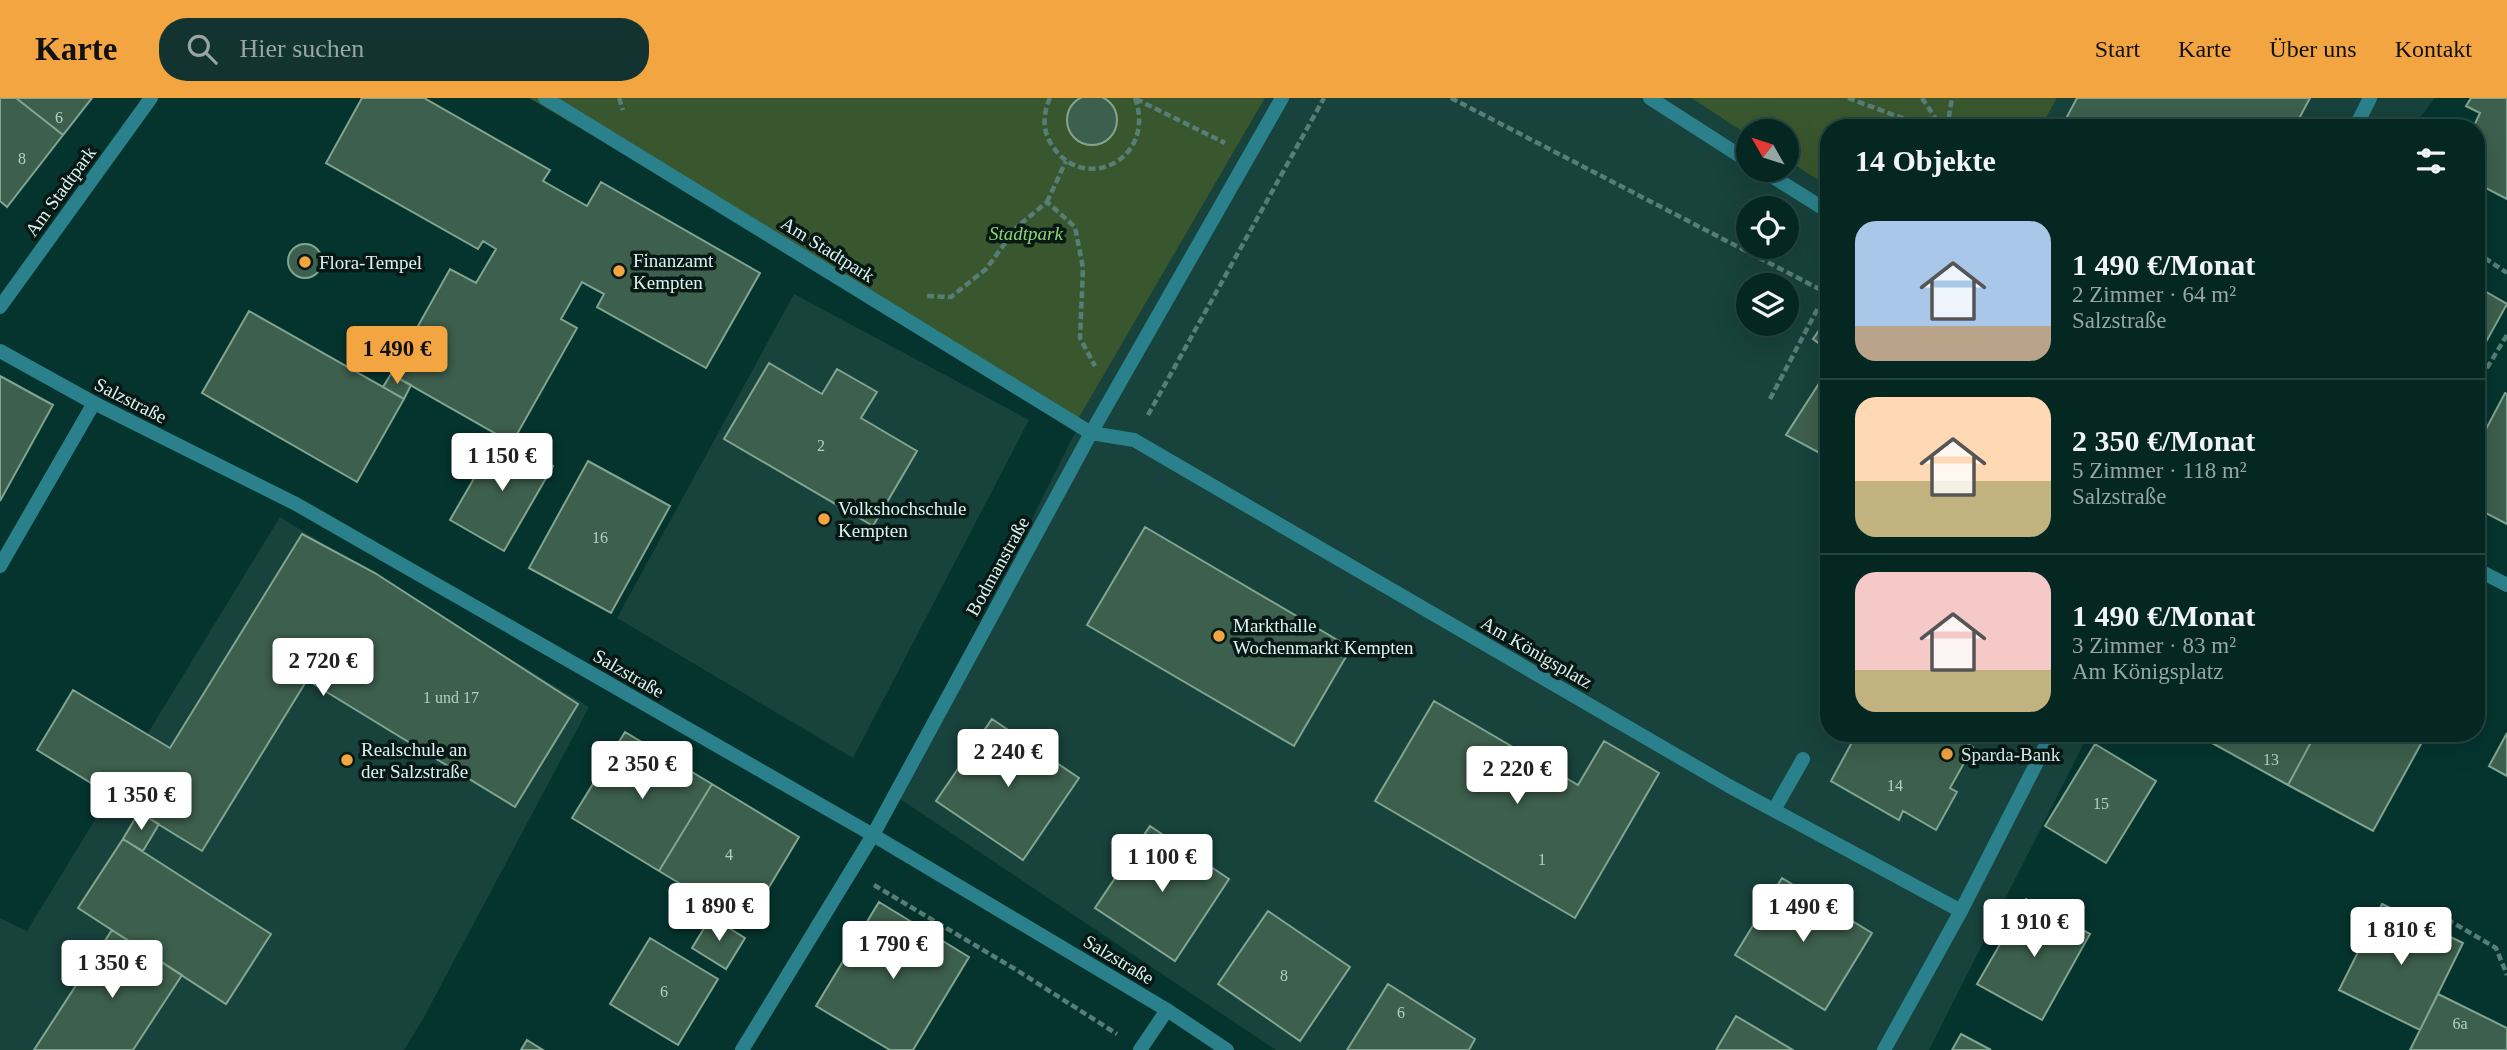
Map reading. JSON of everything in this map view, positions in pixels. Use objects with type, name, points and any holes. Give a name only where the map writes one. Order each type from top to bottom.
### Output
[{"type":"street","name":"Am Stadtpark","points":[[0,307],[151,98]]},
{"type":"street","name":"Am Stadtpark","points":[[545,98],[1091,433]]},
{"type":"street","name":"Bodmanstraße","points":[[742,1050],[873,835],[1091,433],[1282,98]]},
{"type":"street","points":[[1650,98],[1736,153]]},
{"type":"street","points":[[2360,119],[2370,98]]},
{"type":"street","points":[[1781,182],[1820,206]]},
{"type":"street","name":"Salzstraße","points":[[0,351],[94,403],[296,504],[873,835],[1167,1010],[1227,1050]]},
{"type":"street","points":[[0,566],[94,403]]},
{"type":"street","name":"Am Königsplatz","points":[[1091,433],[1134,440],[1774,810],[1961,911]]},
{"type":"street","points":[[2485,574],[2507,585]]},
{"type":"street","points":[[1884,1050],[1961,911],[2047,742]]},
{"type":"street","points":[[1774,810],[1803,759]]},
{"type":"street","points":[[1140,1050],[1167,1010]]},
{"type":"path","points":[[619,98],[620,106],[627,116]]},
{"type":"path","points":[[1050,98],[1044,121],[1054,150],[1066,161],[1080,167],[1096,169],[1111,165],[1124,157],[1134,145],[1140,130],[1136,98]]},
{"type":"path","points":[[1136,98],[1250,155]]},
{"type":"path","points":[[1134,440],[1324,98]]},
{"type":"path","points":[[1451,98],[1820,291]]},
{"type":"path","points":[[1848,98],[1905,119]]},
{"type":"path","points":[[1922,98],[1938,119]]},
{"type":"path","points":[[1947,119],[1952,98]]},
{"type":"path","points":[[917,296],[951,298],[986,269],[1017,228],[1047,202],[1066,161]]},
{"type":"path","points":[[1047,202],[1075,227],[1083,268],[1080,338],[1112,398]]},
{"type":"path","points":[[2485,258],[2507,273]]},
{"type":"path","points":[[1770,399],[1820,306]]},
{"type":"path","points":[[2485,371],[2507,335]]},
{"type":"path","points":[[851,871],[1015,969],[1140,1050]]},
{"type":"path","points":[[2438,914],[2496,948],[2507,975]]},
{"type":"shaded area","points":[[1265,98],[1691,98],[1736,127],[1736,182],[1799,182],[1799,168],[1820,181],[1820,742],[2084,742],[1929,1050],[1276,1050],[894,795],[1077,429],[1077,421]]},
{"type":"shaded area","points":[[2057,98],[2435,98],[2419,119],[2045,119]]},
{"type":"shaded area","name":"Volkshochschule Kempten","points":[[794,294],[1029,420],[853,758],[617,618]]},
{"type":"shaded area","name":"Realschule an der Salzstraße","points":[[280,517],[589,707],[404,1050],[0,1050],[0,918],[27,931]]},
{"type":"green space","name":"Stadtpark","points":[[529,98],[1265,98],[1077,421]]},
{"type":"green space","points":[[1691,98],[2057,98],[2045,119],[1820,119],[1820,181],[1799,168],[1799,119],[1736,119],[1736,127]]},
{"type":"building","points":[[1092,95],[1110,102],[1117,120],[1110,138],[1092,145],[1074,138],[1067,120],[1074,102]]},
{"type":"building","points":[[0,98],[16,98],[63,135],[7,207],[0,201]]},
{"type":"building","points":[[16,98],[92,98],[63,135]]},
{"type":"building","name":"Finanzamt Kempten","points":[[362,98],[424,98],[550,170],[543,181],[587,206],[601,182],[760,273],[706,368],[597,307],[604,294],[582,282],[561,319],[577,328],[512,443],[391,374],[450,269],[476,283],[496,249],[483,241],[478,249],[326,163]]},
{"type":"building","points":[[2077,98],[2310,98],[2299,119],[2066,119]]},
{"type":"building","points":[[2471,98],[2507,98],[2507,199],[2485,188],[2485,119],[2477,119],[2480,113],[2466,106]]},
{"type":"building","points":[[305,244],[317,249],[322,261],[317,273],[305,278],[293,273],[288,261],[293,249]]},
{"type":"building","points":[[2485,291],[2507,304],[2485,344]]},
{"type":"building","points":[[249,311],[404,399],[357,482],[202,393]]},
{"type":"building","points":[[1820,329],[1820,344],[1813,339]]},
{"type":"building","points":[[769,363],[822,394],[837,369],[877,392],[861,418],[917,451],[873,526],[724,439]]},
{"type":"building","points":[[391,374],[411,385],[404,399],[383,387]]},
{"type":"building","points":[[0,376],[53,405],[0,501]]},
{"type":"building","points":[[1820,382],[1820,453],[1786,435]]},
{"type":"building","points":[[2505,393],[2507,394],[2507,524],[2485,513],[2485,431]]},
{"type":"building","points":[[499,435],[553,466],[504,551],[450,520]]},
{"type":"building","points":[[588,461],[670,506],[611,613],[529,568]]},
{"type":"building","name":"Markthalle Wochenmarkt Kempten","points":[[1145,527],[1351,648],[1294,746],[1087,625]]},
{"type":"building","points":[[302,534],[375,573],[578,704],[515,807],[307,680],[202,851],[37,750],[73,690],[170,748]]},
{"type":"building","points":[[1434,701],[1578,785],[1604,741],[1659,773],[1575,918],[1375,801]]},
{"type":"building","points":[[992,719],[1079,778],[1023,860],[936,801]]},
{"type":"building","points":[[625,732],[712,784],[659,871],[572,818]]},
{"type":"building","points":[[2507,733],[2507,776],[2489,766]]},
{"type":"building","points":[[1852,742],[1964,742],[1973,747],[1950,788],[1957,792],[1936,830],[1903,811],[1899,820],[1831,781]]},
{"type":"building","points":[[2210,742],[2311,742],[2288,785]]},
{"type":"building","points":[[2311,742],[2422,742],[2373,831],[2288,785]]},
{"type":"building","points":[[2095,744],[2156,781],[2106,863],[2045,826]]},
{"type":"building","points":[[712,784],[799,837],[747,924],[659,871]]},
{"type":"building","points":[[139,812],[159,824],[143,851],[123,839]]},
{"type":"building","points":[[1150,826],[1229,879],[1175,961],[1095,908]]},
{"type":"building","points":[[123,839],[271,934],[226,1004],[78,908]]},
{"type":"building","points":[[1782,878],[1872,933],[1825,1010],[1735,955]]},
{"type":"building","points":[[2026,899],[2090,934],[2042,1020],[1977,984]]},
{"type":"building","points":[[879,902],[969,957],[913,1050],[890,1050],[816,1006]]},
{"type":"building","points":[[2382,904],[2463,943],[2420,1030],[2339,990]]},
{"type":"building","points":[[1268,911],[1350,967],[1300,1041],[1218,984]]},
{"type":"building","points":[[711,917],[745,938],[726,969],[692,948]]},
{"type":"building","points":[[112,930],[182,975],[133,1050],[34,1050]]},
{"type":"building","points":[[650,938],[718,979],[678,1045],[610,1004]]},
{"type":"building","points":[[1388,984],[1475,1039],[1469,1050],[1347,1050]]},
{"type":"building","points":[[2438,994],[2507,1028],[2507,1050],[2410,1050]]},
{"type":"building","points":[[1736,1016],[1793,1050],[1716,1050]]},
{"type":"building","points":[[1961,1034],[1991,1050],[1952,1050]]},
{"type":"building","points":[[527,1040],[543,1050],[521,1050]]},
{"type":"place","name":"Flora-Tempel","points":[[305,262]]},
{"type":"place","name":"Finanzamt Kempten","points":[[619,271]]},
{"type":"place","name":"Volkshochschule Kempten","points":[[824,519]]},
{"type":"place","name":"Markthalle Wochenmarkt Kempten","points":[[1219,636]]},
{"type":"place","name":"Sparda-Bank","points":[[1947,754]]},
{"type":"place","name":"Realschule an der Salzstraße","points":[[347,760]]}]
